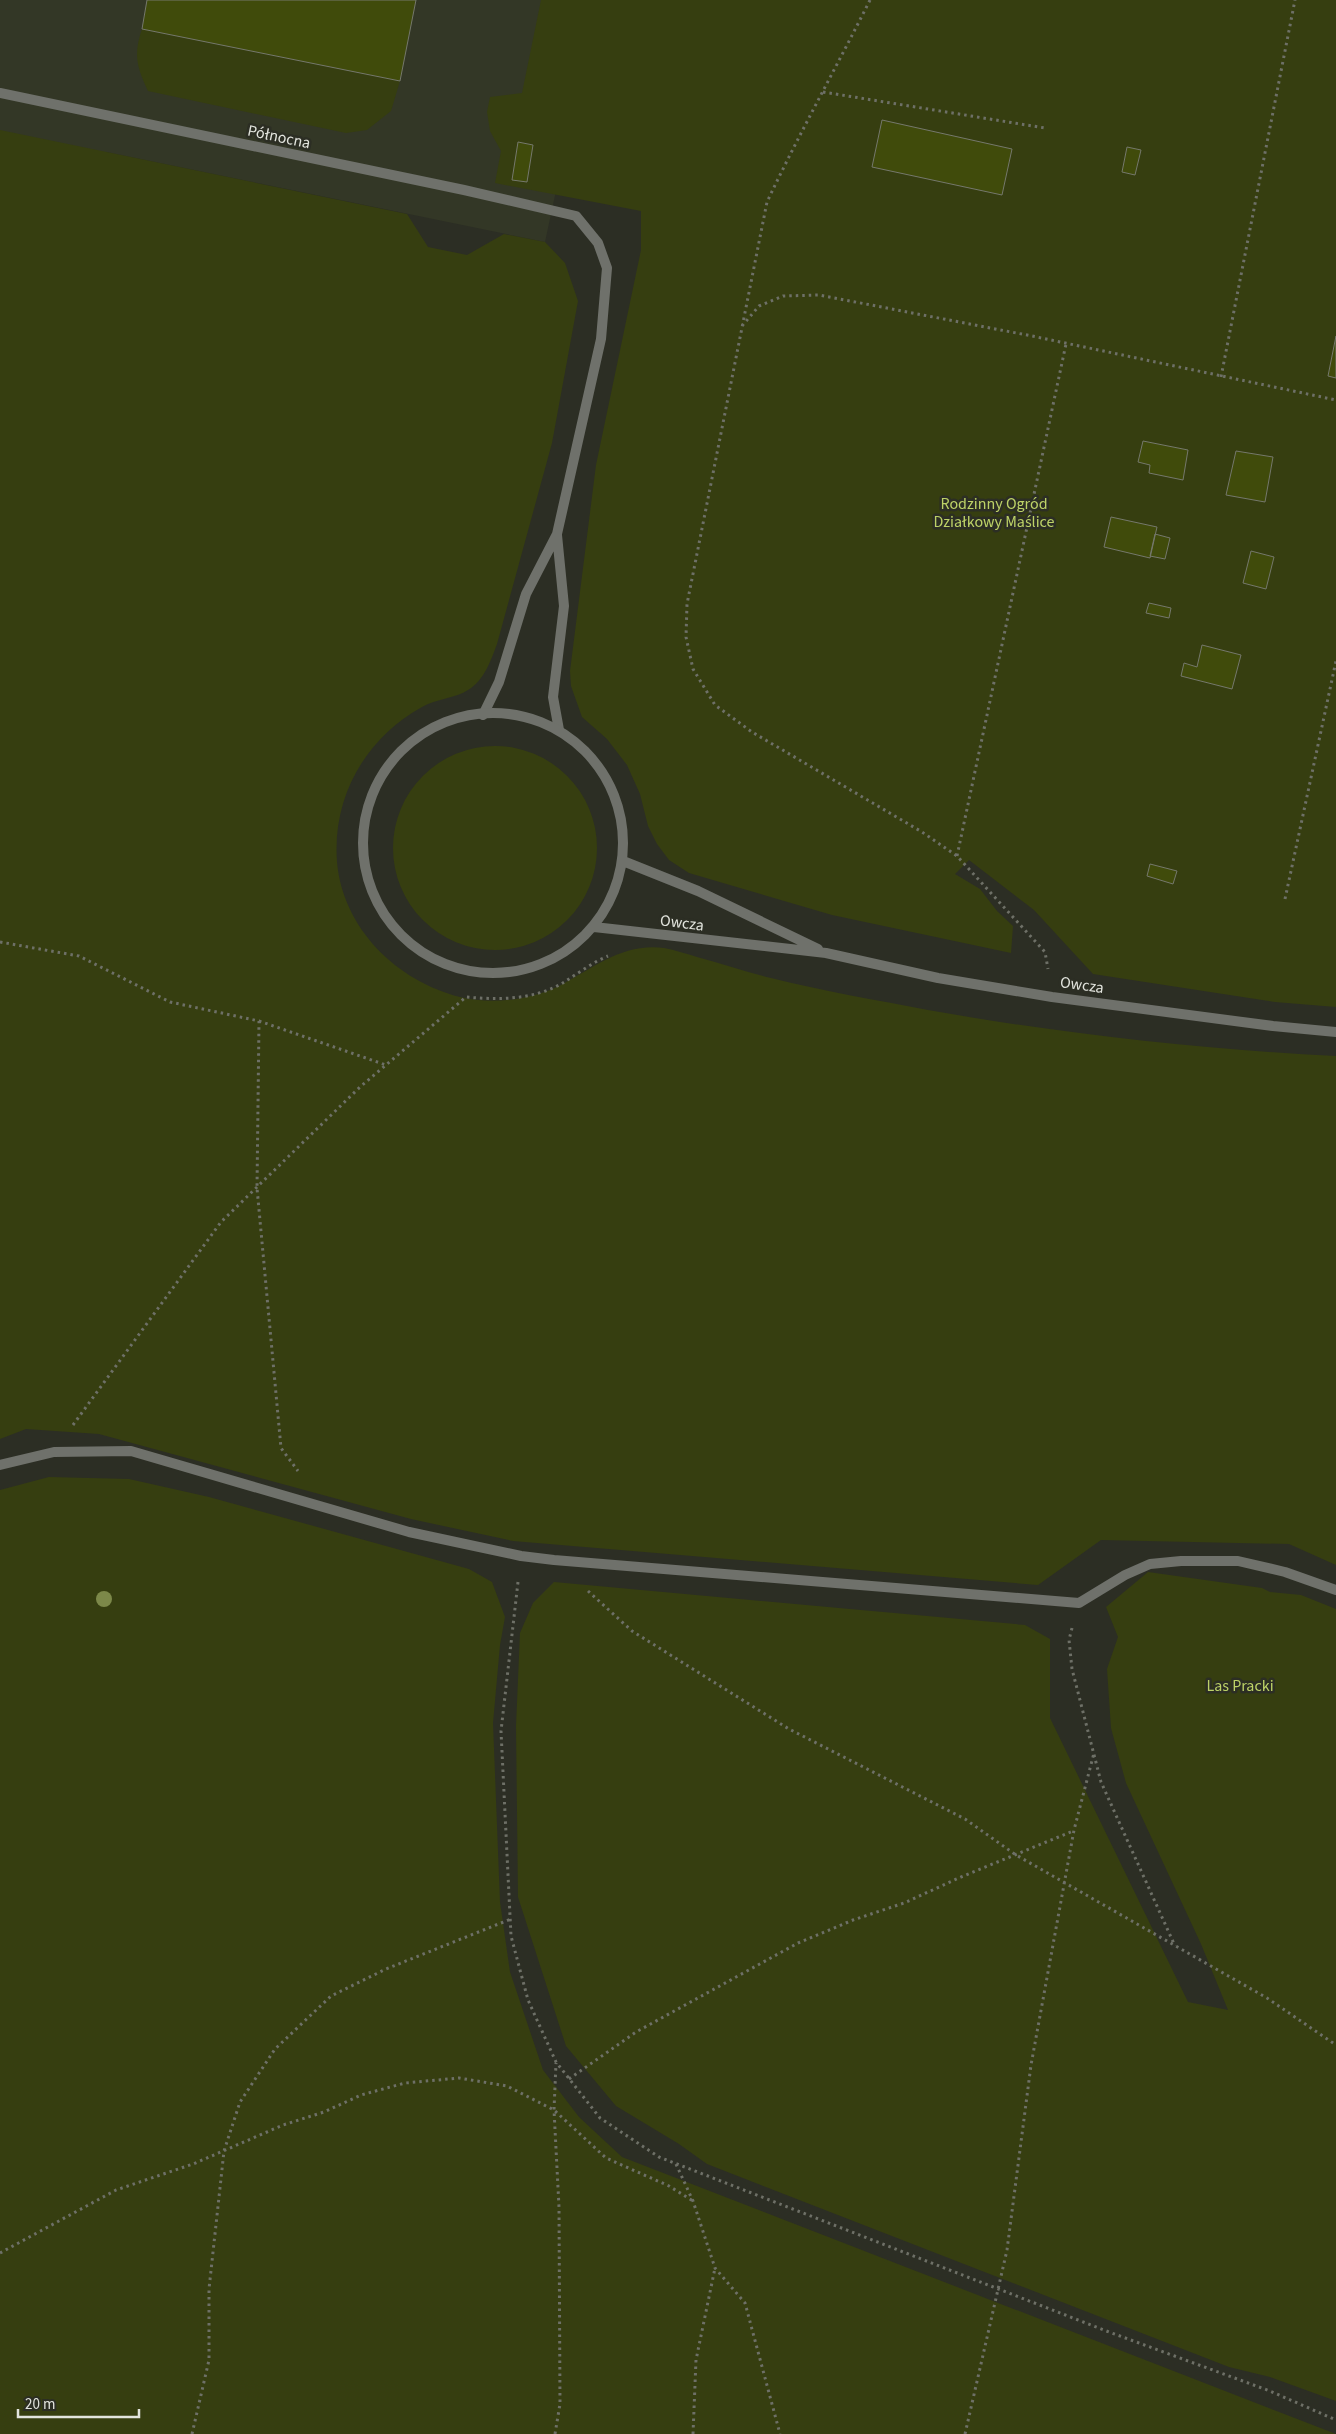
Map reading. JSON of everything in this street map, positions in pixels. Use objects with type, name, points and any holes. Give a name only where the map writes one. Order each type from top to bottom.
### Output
[{"type":"street","name":"Północna","points":[[0,93],[576,216],[598,243],[607,268],[601,339],[557,534]]},
{"type":"street","points":[[483,715],[499,682],[526,594],[557,534]]},
{"type":"street","points":[[557,534],[564,606],[553,697],[559,730]]},
{"type":"street","points":[[483,715],[521,715],[559,730],[589,754],[611,785],[622,823],[623,861],[614,896],[594,927],[562,954],[523,971],[480,974],[438,962],[403,939],[377,905],[363,864],[363,822],[377,781],[403,748],[438,724],[483,715]]},
{"type":"street","name":"Owcza","points":[[623,861],[698,891],[826,953]]},
{"type":"street","name":"Owcza","points":[[594,927],[826,953],[938,978],[1052,997],[1273,1026],[1336,1032]]},
{"type":"street","points":[[0,1465],[54,1452],[131,1452],[409,1532],[521,1556],[554,1560],[1079,1603],[1125,1575],[1150,1564],[1181,1561],[1238,1560],[1285,1572],[1336,1590]]},
{"type":"path","points":[[870,0],[795,143],[767,202],[687,604],[686,637],[693,669],[715,705],[752,732],[922,832],[957,856],[1045,952],[1052,997]]},
{"type":"path","points":[[1221,377],[1295,0]]},
{"type":"path","points":[[823,92],[1045,128]]},
{"type":"path","points":[[742,326],[758,306],[783,296],[819,295],[1066,343],[1336,400]]},
{"type":"path","points":[[957,856],[1066,343]]},
{"type":"path","points":[[1285,899],[1336,661]]},
{"type":"path","points":[[0,942],[79,956],[170,1002],[259,1021],[386,1065]]},
{"type":"path","points":[[54,1452],[222,1222],[360,1086],[466,997],[496,999],[528,996],[558,985],[612,955]]},
{"type":"path","points":[[259,1021],[257,1188],[281,1448],[323,1507]]},
{"type":"path","points":[[521,1556],[501,1731],[512,1936],[528,2000],[556,2062],[600,2118],[659,2157],[1270,2391],[1336,2420]]},
{"type":"path","points":[[554,1560],[632,1631],[789,1729],[965,1819],[1016,1855],[1065,1881],[1175,1948],[1267,1998],[1336,2045]]},
{"type":"path","points":[[1079,1603],[1069,1640],[1072,1669],[1101,1782],[1175,1948]]},
{"type":"path","points":[[964,2434],[1007,2250],[1031,2065],[1074,1830],[1094,1753]]},
{"type":"path","points":[[569,2079],[636,2032],[798,1942],[853,1920],[904,1903],[1074,1830]]},
{"type":"path","points":[[192,2434],[209,2360],[209,2290],[224,2151],[240,2102],[275,2049],[331,1996],[386,1969],[511,1919]]},
{"type":"path","points":[[555,2434],[560,2394],[559,2207],[554,2110],[556,2062]]},
{"type":"path","points":[[0,2253],[116,2190],[224,2151],[283,2125],[324,2112],[361,2095],[405,2083],[459,2078],[507,2086],[554,2110],[606,2158],[669,2186],[693,2201]]},
{"type":"path","points":[[675,2163],[693,2201],[715,2268],[745,2303],[780,2434]]},
{"type":"path","points":[[693,2434],[696,2360],[715,2268]]},
{"type":"shaded area","points":[[0,0],[597,0],[545,242],[106,152],[0,228]]},
{"type":"green space","name":"Rodzinny Ogród Działkowy Maślice","points":[[541,0],[1336,0],[1336,1007],[1275,1002],[1093,974],[1034,910],[969,860],[955,874],[980,889],[997,911],[1013,926],[1011,953],[832,915],[689,873],[669,860],[657,844],[648,826],[640,794],[627,765],[607,739],[582,717],[571,686],[570,671],[596,465],[641,250],[641,211],[495,183],[501,151],[490,131],[487,112],[490,97],[522,93]]},
{"type":"green space","points":[[142,29],[400,81],[391,111],[367,130],[346,133],[148,91],[141,75],[137,54]]},
{"type":"green space","points":[[0,130],[407,214],[428,247],[467,255],[504,234],[545,242],[565,263],[578,301],[552,443],[492,657],[483,676],[474,686],[463,693],[422,707],[384,735],[369,752],[357,771],[347,792],[340,814],[337,862],[341,886],[350,909],[362,930],[377,949],[415,979],[460,997],[485,1001],[512,1000],[550,990],[622,953],[649,947],[664,948],[791,983],[979,1019],[1182,1045],[1336,1056],[1336,1565],[1289,1544],[1101,1540],[1038,1585],[513,1541],[411,1519],[99,1434],[26,1429],[0,1439]]},
{"type":"green space","points":[[495,746],[525,750],[543,758],[560,769],[574,783],[585,800],[593,818],[597,848],[593,878],[585,896],[574,913],[560,927],[543,938],[525,946],[495,950],[465,946],[447,938],[430,927],[416,913],[405,896],[397,878],[393,848],[397,818],[405,800],[416,783],[430,769],[447,758],[465,750]]},
{"type":"green space","points":[[49,1477],[129,1479],[209,1497],[469,1569],[492,1582],[505,1617],[500,1645],[493,1723],[500,1902],[510,1972],[543,2070],[579,2117],[622,2157],[1336,2434],[0,2434],[0,1490]]},
{"type":"green space","name":"Las Pracki","points":[[1148,1572],[1262,1588],[1270,1592],[1301,1595],[1336,1609],[1336,2401],[1270,2377],[1229,2367],[707,2164],[679,2144],[616,2106],[566,2046],[518,1897],[516,1726],[520,1633],[533,1603],[554,1582],[1025,1625],[1050,1639],[1050,1718],[1188,2002],[1228,2010],[1201,1944],[1126,1783],[1111,1728],[1107,1669],[1118,1637],[1106,1607]]},
{"type":"building","points":[[147,0],[416,0],[400,81],[142,29]]},
{"type":"building","points":[[882,120],[1012,149],[1002,195],[872,167]]},
{"type":"building","points":[[518,142],[533,145],[527,182],[512,180]]},
{"type":"building","points":[[1127,147],[1141,150],[1135,175],[1122,172]]},
{"type":"building","points":[[1336,336],[1336,378],[1328,376]]},
{"type":"building","points":[[1143,441],[1188,450],[1183,480],[1149,473],[1150,465],[1138,462]]},
{"type":"building","points":[[1236,451],[1273,457],[1265,502],[1226,495]]},
{"type":"building","points":[[1111,517],[1157,527],[1150,558],[1104,547]]},
{"type":"building","points":[[1155,534],[1170,538],[1165,559],[1150,556]]},
{"type":"building","points":[[1251,551],[1274,557],[1266,589],[1243,583]]},
{"type":"building","points":[[1149,603],[1171,608],[1169,618],[1146,613]]},
{"type":"building","points":[[1202,645],[1241,655],[1232,689],[1181,676],[1184,663],[1197,667]]},
{"type":"building","points":[[1150,864],[1177,871],[1173,884],[1147,876]]}]
